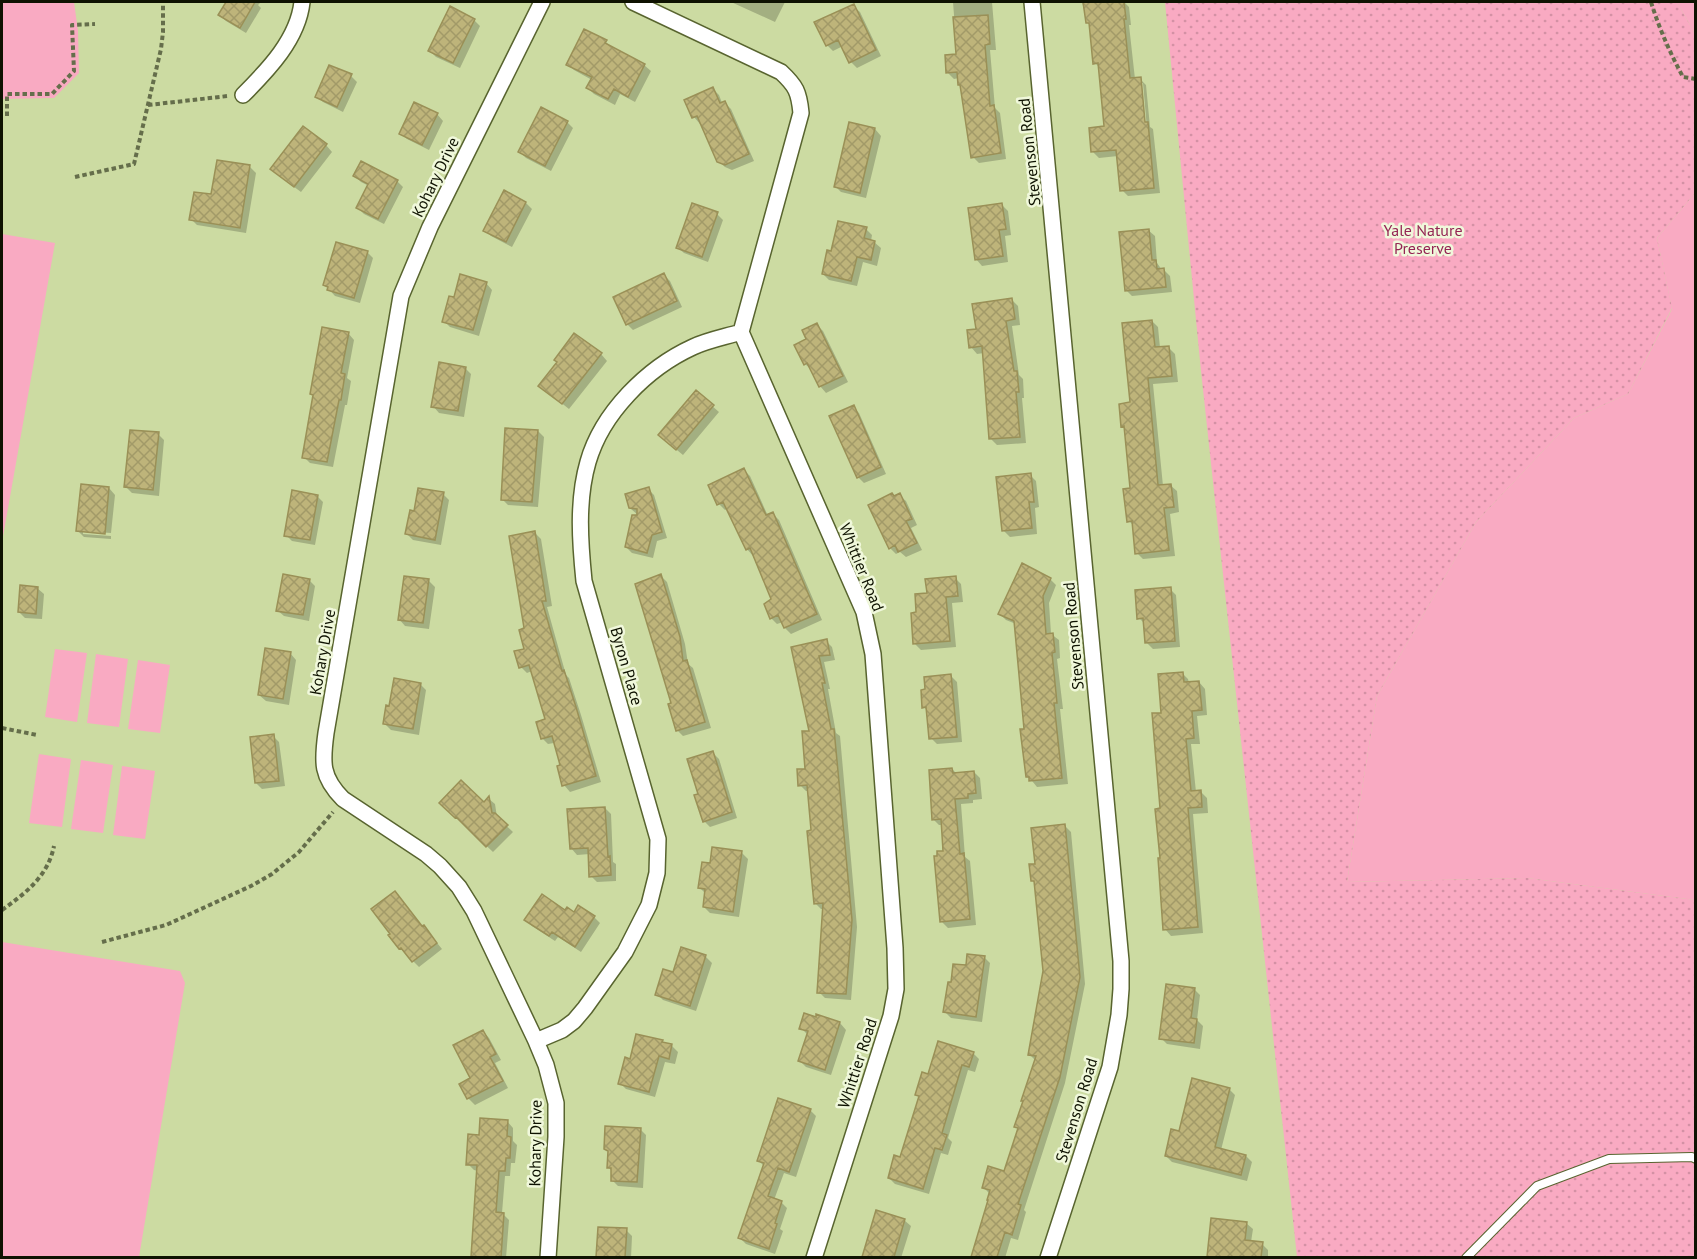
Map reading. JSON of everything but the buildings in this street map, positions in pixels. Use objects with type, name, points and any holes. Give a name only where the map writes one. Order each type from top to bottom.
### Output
[{"type":"street","points":[[243,95],[267,71],[289,39],[301,13],[302,2]]},
{"type":"street","name":"Kohary Drive","points":[[542,2],[430,226],[400,296],[323,754],[323,767],[327,780],[343,799],[426,854],[459,887],[474,911],[536,1041],[546,1065],[556,1103],[548,1257]]},
{"type":"street","points":[[633,2],[781,72],[799,93],[801,113],[741,332]]},
{"type":"street","name":"Stevenson Road","points":[[1032,2],[1121,961],[1119,1015],[1110,1067],[1048,1257]]},
{"type":"street","name":"Byron Place","points":[[536,1041],[568,1026],[592,999],[625,952],[649,905],[657,873],[658,839],[584,580],[580,513],[588,461],[614,410],[650,372],[694,346],[741,332]]},
{"type":"street","name":"Whittier Road","points":[[741,332],[864,612],[873,654],[896,989],[891,1016],[814,1257]]},
{"type":"lane","points":[[1466,1257],[1538,1186],[1609,1158],[1692,1157],[1695,1159]]},
{"type":"path","points":[[75,177],[134,164],[161,49],[163,2]]},
{"type":"path","points":[[1651,2],[1657,21],[1683,77],[1695,79]]},
{"type":"path","points":[[7,116],[7,94],[52,94],[74,71],[72,25],[95,24]]},
{"type":"path","points":[[148,105],[243,95]]},
{"type":"path","points":[[2,728],[37,735]]},
{"type":"path","points":[[102,942],[166,925],[272,874],[299,852],[343,799]]},
{"type":"path","points":[[2,910],[29,890],[39,879],[47,868],[54,846]]},
{"type":"green space","points":[[2,2],[74,2],[78,31],[79,73],[54,98],[2,99]]},
{"type":"green space","name":"Yale Nature Preserve","points":[[1165,2],[1677,2],[1695,34],[1695,193],[1657,238],[1672,308],[1628,394],[1574,418],[1476,522],[1377,696],[1347,882],[1527,878],[1695,900],[1695,1257],[1297,1257],[1201,371]]},
{"type":"green space","points":[[1677,2],[1695,2],[1695,34]]},
{"type":"green space","points":[[1695,193],[1695,900],[1527,878],[1347,882],[1377,696],[1476,522],[1574,418],[1628,394],[1672,309],[1657,238]]},
{"type":"green space","points":[[2,234],[55,243],[2,542]]},
{"type":"green space","points":[[55,649],[87,653],[77,722],[45,717]]},
{"type":"green space","points":[[96,654],[128,659],[119,727],[87,723]]},
{"type":"green space","points":[[138,660],[170,665],[160,733],[128,729]]},
{"type":"green space","points":[[39,754],[71,759],[62,827],[29,823]]},
{"type":"green space","points":[[81,760],[113,765],[103,833],[71,829]]},
{"type":"green space","points":[[122,766],[155,771],[145,839],[113,835]]},
{"type":"green space","points":[[2,942],[180,971],[185,983],[139,1257],[2,1257]]}]
